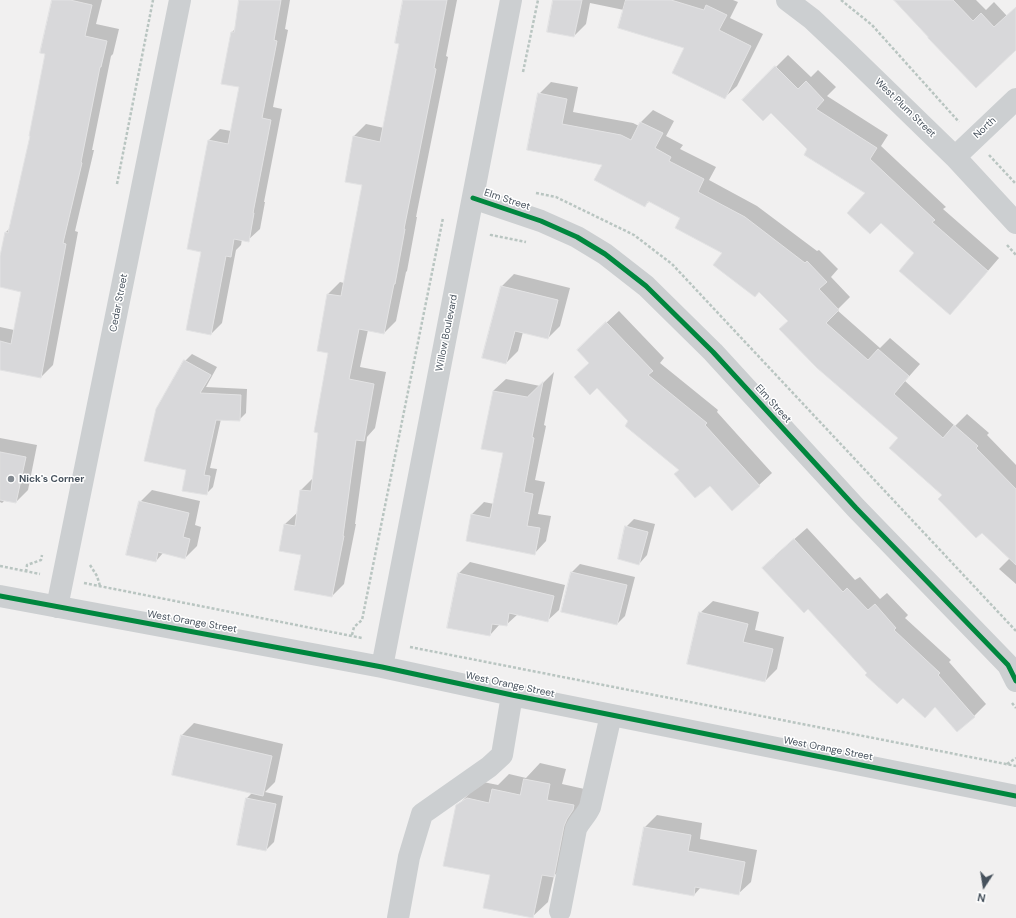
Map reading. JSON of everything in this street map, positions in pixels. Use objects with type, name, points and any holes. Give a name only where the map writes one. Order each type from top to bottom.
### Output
[{"type":"street","name":"Cedar Street","points":[[57,607],[180,0]]},
{"type":"street","name":"Willow Boulevard","points":[[382,667],[511,0]]},
{"type":"street","name":"West Plum Street","points":[[787,0],[812,19],[955,157],[1016,223]]},
{"type":"street","name":"North","points":[[955,157],[1016,99]]},
{"type":"street","name":"Elm Street","points":[[473,198],[541,221],[577,237],[605,254],[646,286],[713,352],[856,508],[1008,665],[1013,692]]},
{"type":"street","name":"West Orange Street","points":[[0,596],[382,667],[512,695],[1016,796]]},
{"type":"street","points":[[398,918],[409,857],[422,814],[489,767],[502,755],[512,695]]},
{"type":"street","points":[[560,911],[576,829],[586,816],[590,807],[611,715]]},
{"type":"path","points":[[842,0],[872,26],[1016,184]]},
{"type":"path","points":[[352,636],[354,628],[362,620],[443,217]]},
{"type":"path","points":[[490,243],[491,235],[533,244]]},
{"type":"path","points":[[0,566],[1016,766]]},
{"type":"path","points":[[1013,692],[1016,708]]},
{"type":"path","points":[[1007,764],[1016,758]]},
{"type":"building","points":[[52,0],[70,0],[92,5],[85,36],[107,41],[100,67],[82,163],[63,243],[66,244],[41,378],[0,370],[0,341],[11,344],[21,292],[0,287],[0,256],[5,232],[8,233],[30,136],[45,54],[40,53]]},
{"type":"building","points":[[239,0],[281,0],[274,40],[277,41],[262,118],[271,120],[253,213],[249,242],[234,239],[231,257],[226,256],[211,335],[186,330],[201,252],[187,249],[208,140],[228,144],[239,87],[221,84],[231,32],[234,32]]},
{"type":"building","points":[[403,0],[447,0],[434,68],[436,69],[384,334],[359,329],[349,379],[374,384],[364,441],[356,440],[344,536],[332,597],[294,590],[301,555],[279,551],[284,524],[295,526],[300,490],[311,491],[318,433],[314,432],[328,353],[317,351],[327,294],[341,296],[362,185],[345,182],[353,136],[380,142],[399,44],[395,43]]},
{"type":"building","points":[[553,0],[582,0],[574,37],[547,32]]},
{"type":"building","points":[[626,0],[671,0],[704,10],[706,5],[727,15],[719,30],[751,46],[725,99],[672,73],[684,48],[618,28]]},
{"type":"building","points":[[894,0],[953,0],[973,21],[981,13],[994,27],[1016,7],[1016,50],[976,88]]},
{"type":"building","points":[[775,66],[798,89],[806,81],[824,100],[816,109],[877,148],[870,159],[935,220],[932,222],[988,271],[950,315],[899,271],[914,253],[881,223],[870,234],[847,213],[865,193],[804,155],[807,149],[771,113],[763,121],[742,100]]},
{"type":"building","points":[[538,93],[567,99],[562,124],[621,135],[631,140],[640,122],[663,133],[655,148],[671,157],[669,161],[704,179],[698,192],[745,217],[805,263],[807,261],[827,282],[819,289],[839,310],[826,323],[868,360],[878,349],[909,376],[894,394],[943,438],[954,425],[978,446],[976,448],[1016,489],[1016,565],[982,533],[976,538],[938,499],[942,495],[889,448],[898,438],[817,368],[779,329],[788,321],[759,292],[755,297],[713,265],[722,253],[675,228],[680,218],[648,201],[645,207],[594,180],[602,165],[527,150]]},
{"type":"building","points":[[501,286],[558,300],[548,339],[515,331],[506,364],[482,358]]},
{"type":"building","points":[[606,322],[653,371],[648,375],[707,423],[705,425],[760,486],[732,511],[710,486],[695,498],[674,474],[679,470],[625,426],[628,421],[597,388],[590,395],[574,377],[589,363],[577,350]]},
{"type":"building","points":[[184,360],[211,375],[200,393],[241,395],[240,421],[216,420],[204,475],[210,476],[207,495],[182,491],[186,470],[144,461],[156,409]]},
{"type":"building","points":[[543,382],[532,437],[534,438],[524,492],[533,494],[527,526],[540,528],[535,555],[466,541],[471,514],[490,518],[503,453],[481,449],[493,391],[527,397]]},
{"type":"building","name":"Nick's Corner","points":[[0,452],[26,457],[16,503],[0,500]]},
{"type":"building","points":[[139,501],[189,513],[183,537],[190,539],[185,559],[158,552],[156,562],[126,555]]},
{"type":"building","points":[[625,526],[648,532],[639,565],[618,559]]},
{"type":"building","points":[[794,539],[843,592],[847,588],[868,610],[875,604],[896,628],[894,630],[940,673],[938,675],[975,717],[957,732],[935,707],[925,718],[903,698],[897,704],[865,675],[867,673],[808,609],[804,613],[762,568]]},
{"type":"building","points":[[571,572],[627,585],[617,625],[561,612]]},
{"type":"building","points":[[458,573],[554,596],[548,622],[509,613],[507,626],[492,624],[490,636],[447,628]]},
{"type":"building","points":[[699,612],[748,624],[743,642],[773,649],[765,682],[687,664]]},
{"type":"building","points":[[181,735],[272,756],[263,796],[172,775]]},
{"type":"building","points":[[524,779],[550,784],[547,800],[574,805],[573,810],[564,826],[554,877],[542,875],[533,918],[483,908],[490,875],[443,866],[456,805],[467,798],[489,803],[492,789],[520,795]]},
{"type":"building","points":[[246,798],[276,804],[266,851],[237,845]]},
{"type":"building","points":[[644,827],[691,835],[688,851],[745,862],[739,895],[695,887],[694,896],[633,885]]},
{"type":"cycle path","points":[[473,198],[541,221],[577,237],[605,254],[646,286],[713,352],[856,508],[1008,665],[1016,681]]},
{"type":"cycle path","points":[[0,596],[382,667],[512,695],[1016,796]]},
{"type":"place","name":"Nick's Corner","points":[[11,479]]}]
